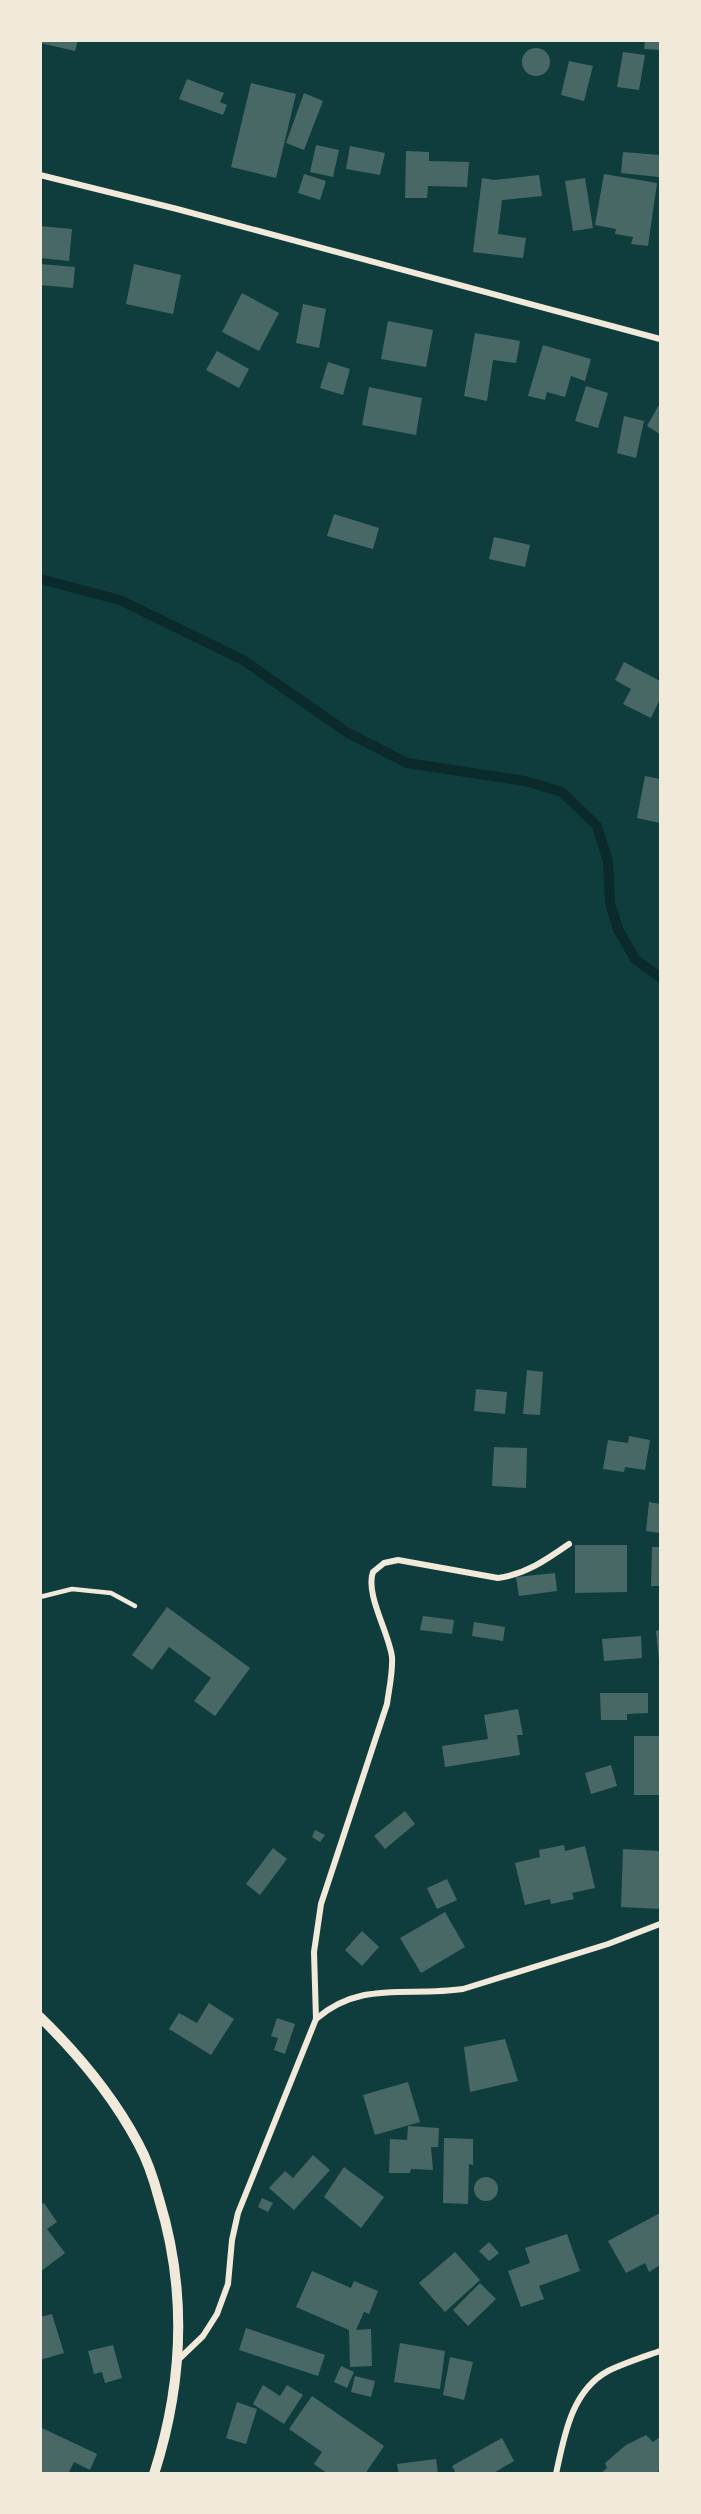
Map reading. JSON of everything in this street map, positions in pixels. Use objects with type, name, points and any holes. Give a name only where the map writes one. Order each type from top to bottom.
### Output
[{"type":"street","points":[[40,175],[177,209],[660,339]]},
{"type":"street","points":[[177,2361],[203,2336],[217,2314],[228,2284],[231,2240],[238,2213],[316,2019],[314,1952],[321,1904],[387,1704],[391,1678],[392,1657],[371,1585],[373,1572],[384,1563],[398,1560],[480,1576],[505,1577],[537,1567],[569,1544]]},
{"type":"street","points":[[316,2019],[332,2006],[351,1997],[463,1989],[608,1944],[660,1924]]},
{"type":"street","points":[[40,2017],[83,2062],[106,2091],[140,2145],[168,2227],[180,2320],[177,2361],[166,2435],[154,2474]]},
{"type":"street","points":[[556,2474],[565,2432],[575,2406],[590,2386],[606,2372],[660,2351]]},
{"type":"lane","points":[[40,1597],[72,1590],[111,1593],[135,1606]]},
{"type":"building","points":[[40,40],[78,40],[75,51],[40,43]]},
{"type":"building","points":[[645,40],[660,40],[660,50],[644,49]]},
{"type":"building","points":[[536,48],[546,52],[550,62],[546,72],[536,76],[526,72],[522,62],[526,52]]},
{"type":"building","points":[[623,52],[645,55],[639,90],[617,87]]},
{"type":"building","points":[[569,61],[593,66],[584,101],[561,95]]},
{"type":"building","points":[[187,79],[224,93],[220,102],[227,105],[223,115],[179,99]]},
{"type":"building","points":[[251,83],[296,94],[276,178],[231,167]]},
{"type":"building","points":[[304,93],[323,101],[304,150],[286,143]]},
{"type":"building","points":[[316,145],[339,150],[333,177],[310,172]]},
{"type":"building","points":[[350,146],[385,153],[380,175],[346,169]]},
{"type":"building","points":[[406,151],[429,152],[429,161],[469,162],[467,187],[428,186],[427,198],[405,198]]},
{"type":"building","points":[[623,152],[660,155],[659,177],[621,173]]},
{"type":"building","points":[[304,174],[326,181],[320,200],[298,193]]},
{"type":"building","points":[[604,174],[657,183],[648,246],[631,244],[633,237],[615,234],[616,229],[595,225]]},
{"type":"building","points":[[539,175],[542,196],[502,200],[498,234],[526,238],[523,258],[473,252],[482,178],[494,180]]},
{"type":"building","points":[[585,178],[593,228],[573,231],[565,181]]},
{"type":"building","points":[[40,226],[72,229],[69,261],[40,258]]},
{"type":"building","points":[[40,264],[75,267],[73,288],[40,285]]},
{"type":"building","points":[[134,264],[181,275],[173,314],[126,304]]},
{"type":"building","points":[[242,293],[279,313],[259,351],[222,332]]},
{"type":"building","points":[[303,304],[326,309],[319,348],[296,343]]},
{"type":"building","points":[[388,321],[433,330],[426,367],[381,359]]},
{"type":"building","points":[[475,333],[520,341],[516,363],[493,360],[487,401],[464,396]]},
{"type":"building","points":[[543,345],[591,359],[585,381],[571,376],[565,397],[547,392],[545,400],[528,396]]},
{"type":"building","points":[[217,351],[249,369],[239,388],[206,370]]},
{"type":"building","points":[[328,362],[350,369],[343,395],[320,388]]},
{"type":"building","points":[[586,386],[608,393],[598,428],[575,421]]},
{"type":"building","points":[[369,387],[422,398],[416,435],[362,425]]},
{"type":"building","points":[[660,403],[660,434],[647,426]]},
{"type":"building","points":[[624,416],[644,421],[636,458],[617,453]]},
{"type":"building","points":[[334,514],[379,528],[373,549],[327,536]]},
{"type":"building","points":[[494,537],[530,545],[525,567],[489,559]]},
{"type":"building","points":[[624,662],[660,681],[660,699],[651,718],[623,704],[631,689],[615,680]]},
{"type":"building","points":[[645,776],[660,779],[660,823],[637,818]]},
{"type":"building","points":[[527,1370],[543,1372],[540,1415],[523,1414]]},
{"type":"building","points":[[476,1389],[507,1392],[505,1414],[474,1411]]},
{"type":"building","points":[[629,1436],[650,1440],[645,1470],[625,1467],[624,1472],[603,1469],[608,1440],[628,1443]]},
{"type":"building","points":[[494,1447],[527,1448],[526,1488],[492,1486]]},
{"type":"building","points":[[649,1502],[660,1504],[660,1533],[646,1531]]},
{"type":"building","points":[[575,1545],[627,1545],[627,1592],[575,1593]]},
{"type":"building","points":[[652,1547],[660,1547],[660,1586],[651,1586]]},
{"type":"building","points":[[555,1573],[557,1591],[519,1596],[516,1577]]},
{"type":"building","points":[[167,1607],[250,1668],[215,1716],[194,1701],[211,1678],[169,1647],[152,1670],[132,1655]]},
{"type":"building","points":[[423,1616],[454,1620],[452,1634],[420,1630]]},
{"type":"building","points":[[474,1622],[505,1627],[503,1641],[472,1636]]},
{"type":"building","points":[[660,1630],[660,1661],[659,1661],[656,1631]]},
{"type":"building","points":[[641,1636],[642,1658],[604,1661],[602,1639]]},
{"type":"building","points":[[600,1693],[648,1693],[648,1713],[627,1714],[627,1720],[601,1720]]},
{"type":"building","points":[[518,1709],[523,1735],[517,1735],[520,1755],[445,1767],[442,1746],[488,1739],[484,1715]]},
{"type":"building","points":[[634,1736],[660,1736],[660,1795],[634,1795]]},
{"type":"building","points":[[611,1765],[617,1786],[591,1794],[585,1773]]},
{"type":"building","points":[[405,1811],[415,1824],[385,1849],[374,1836]]},
{"type":"building","points":[[315,1830],[325,1835],[320,1842],[312,1837]]},
{"type":"building","points":[[564,1845],[565,1851],[585,1846],[595,1888],[572,1893],[574,1899],[551,1904],[550,1899],[525,1905],[515,1863],[540,1857],[539,1850]]},
{"type":"building","points":[[273,1848],[287,1859],[260,1895],[246,1884]]},
{"type":"building","points":[[623,1849],[660,1851],[660,1909],[621,1907]]},
{"type":"building","points":[[447,1879],[457,1900],[437,1909],[427,1888]]},
{"type":"building","points":[[445,1912],[465,1947],[421,1973],[400,1938]]},
{"type":"building","points":[[362,1931],[379,1947],[362,1966],[345,1950]]},
{"type":"building","points":[[209,2003],[234,2019],[211,2055],[169,2029],[179,2013],[197,2023]]},
{"type":"building","points":[[277,2018],[295,2024],[285,2054],[274,2050],[278,2038],[271,2036]]},
{"type":"building","points":[[505,2039],[518,2081],[470,2092],[464,2047]]},
{"type":"building","points":[[408,2082],[420,2122],[375,2135],[363,2095]]},
{"type":"building","points":[[408,2126],[439,2128],[438,2147],[431,2147],[433,2170],[411,2169],[410,2173],[389,2173],[390,2139],[407,2140]]},
{"type":"building","points":[[444,2138],[473,2139],[473,2165],[469,2164],[468,2204],[443,2203]]},
{"type":"building","points":[[313,2155],[330,2170],[294,2210],[269,2188],[285,2171],[293,2178]]},
{"type":"building","points":[[344,2167],[384,2197],[361,2228],[324,2197]]},
{"type":"building","points":[[486,2177],[495,2180],[498,2189],[495,2198],[486,2201],[477,2198],[474,2189],[477,2180]]},
{"type":"building","points":[[262,2198],[273,2203],[268,2212],[258,2207]]},
{"type":"building","points":[[44,2203],[57,2222],[47,2229],[65,2253],[40,2272],[40,2205]]},
{"type":"building","points":[[660,2213],[660,2265],[649,2272],[645,2263],[626,2273],[608,2241]]},
{"type":"building","points":[[567,2234],[580,2271],[539,2286],[544,2299],[521,2307],[508,2271],[530,2263],[525,2248]]},
{"type":"building","points":[[489,2242],[499,2253],[489,2261],[479,2251]]},
{"type":"building","points":[[455,2252],[480,2280],[445,2312],[419,2283]]},
{"type":"building","points":[[312,2271],[351,2288],[354,2281],[378,2291],[369,2314],[364,2312],[356,2330],[371,2329],[372,2366],[350,2367],[349,2330],[296,2307]]},
{"type":"building","points":[[480,2283],[496,2299],[468,2326],[453,2310]]},
{"type":"building","points":[[52,2314],[64,2353],[40,2360],[40,2317]]},
{"type":"building","points":[[246,2328],[325,2355],[318,2376],[239,2350]]},
{"type":"building","points":[[400,2343],[445,2351],[440,2389],[394,2382]]},
{"type":"building","points":[[113,2345],[122,2378],[105,2383],[102,2372],[94,2374],[88,2351]]},
{"type":"building","points":[[450,2357],[473,2362],[464,2400],[443,2395]]},
{"type":"building","points":[[341,2366],[354,2372],[347,2388],[334,2382]]},
{"type":"building","points":[[355,2376],[375,2381],[371,2397],[351,2392]]},
{"type":"building","points":[[263,2385],[280,2396],[287,2385],[303,2395],[284,2424],[253,2404]]},
{"type":"building","points":[[312,2396],[384,2446],[365,2474],[328,2474],[314,2464],[322,2452],[289,2429]]},
{"type":"building","points":[[237,2402],[257,2409],[246,2444],[226,2438]]},
{"type":"building","points":[[42,2428],[97,2454],[90,2470],[74,2462],[68,2474],[40,2474]]},
{"type":"building","points":[[646,2435],[653,2442],[660,2437],[660,2470],[655,2474],[643,2472],[600,2474],[607,2468],[605,2463],[626,2445]]},
{"type":"building","points":[[502,2438],[514,2461],[492,2474],[456,2474],[452,2466]]},
{"type":"building","points":[[436,2459],[438,2474],[399,2474],[397,2464]]},
{"type":"waterway","points":[[40,579],[120,600],[243,660],[348,733],[407,763],[525,781],[562,792],[597,826],[608,861],[610,903],[618,929],[635,959],[660,977]]}]
